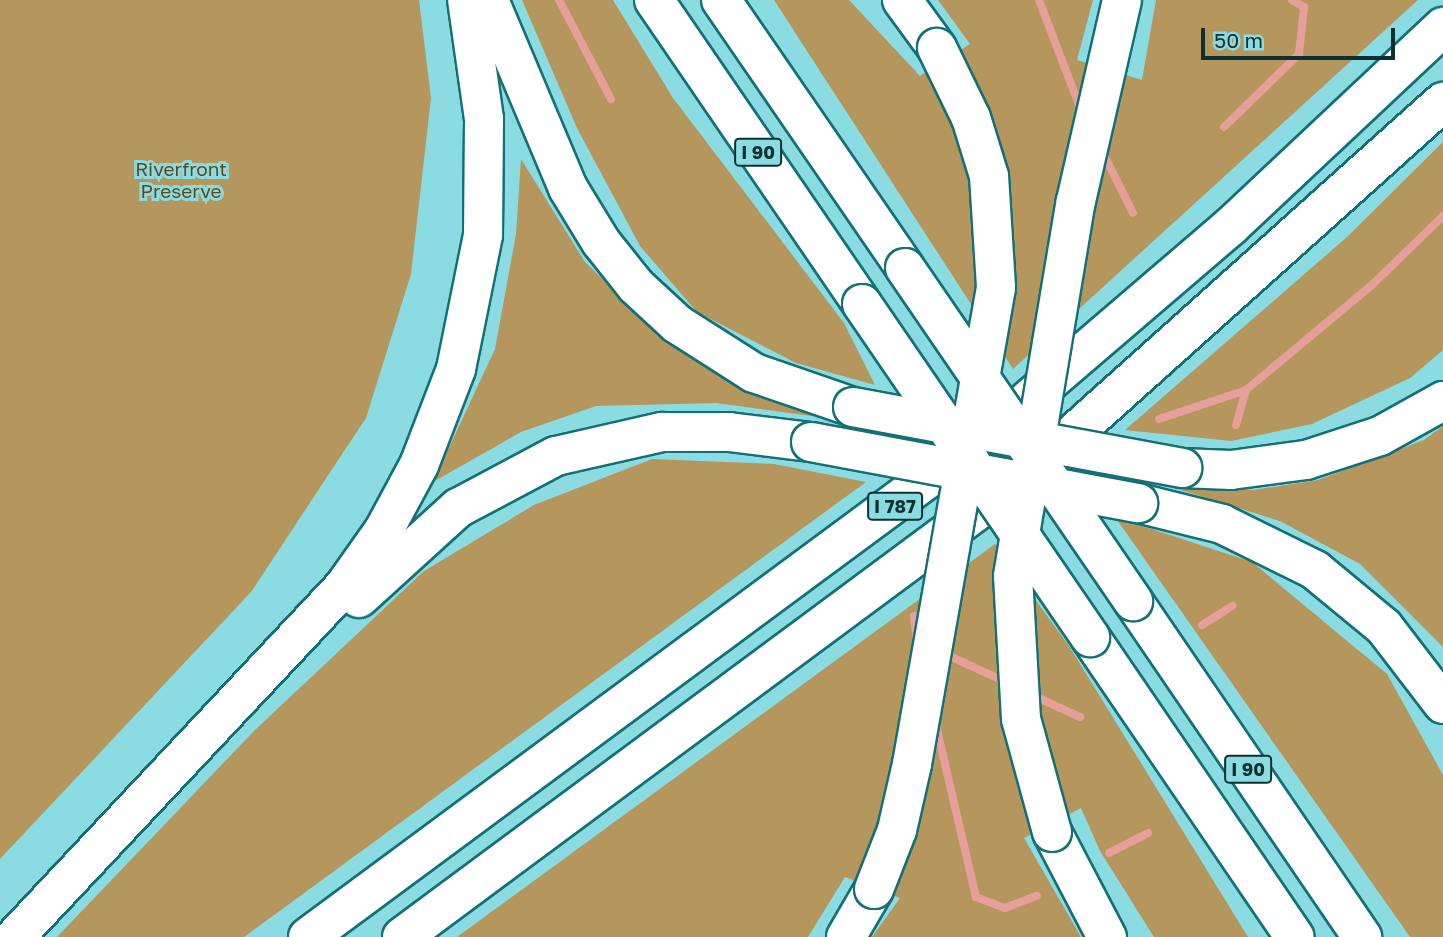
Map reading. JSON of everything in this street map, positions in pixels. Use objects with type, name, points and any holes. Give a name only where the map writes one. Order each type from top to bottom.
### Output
[{"type":"highway","points":[[26,926],[343,588],[384,530],[419,465],[467,332],[483,235],[484,119],[467,0]]},
{"type":"highway","points":[[489,0],[568,188],[630,279],[677,324],[729,359],[790,388],[853,407],[1182,468],[1231,470],[1306,460],[1380,436],[1443,401]]},
{"type":"highway","name":"I 90","points":[[654,0],[1295,937]]},
{"type":"highway","name":"I 90","points":[[721,0],[1362,937]]},
{"type":"highway","points":[[846,937],[874,889],[897,830],[910,775],[996,287],[989,176],[971,118],[937,48],[902,0]]},
{"type":"highway","points":[[1107,937],[1052,832],[1021,719],[1013,576],[1071,228],[1122,0]]},
{"type":"highway","name":"I 787","points":[[308,937],[931,479],[1231,226],[1443,27]]},
{"type":"highway","name":"I 787","points":[[402,937],[1036,467],[1443,102]]},
{"type":"highway","points":[[26,926],[131,830],[392,565],[489,488],[556,456],[626,437],[729,432],[811,442],[1138,503],[1222,524],[1315,570],[1384,627],[1443,704]]},
{"type":"green space","name":"Riverfront Preserve","points":[[0,0],[419,0],[431,98],[411,274],[366,418],[251,592],[0,859]]},
{"type":"green space","points":[[522,0],[613,0],[673,98],[844,323],[875,385],[796,363],[697,312],[640,246],[577,128]]},
{"type":"green space","points":[[774,0],[849,0],[920,76],[970,44],[938,0],[1093,0],[1077,60],[1142,80],[1156,0],[1418,0],[1013,369]]},
{"type":"green space","points":[[1443,142],[1443,350],[1410,378],[1312,424],[1231,441],[1125,430],[1347,237]]},
{"type":"green space","points":[[521,159],[585,262],[663,338],[737,387],[841,420],[716,403],[596,406],[521,432],[433,482],[495,349],[516,234]]},
{"type":"green space","points":[[1443,426],[1443,647],[1360,564],[1280,521],[1158,483],[1253,490],[1318,480],[1424,440]]},
{"type":"green space","points":[[652,459],[774,464],[866,482],[244,937],[57,937],[254,731],[424,571],[534,505]]},
{"type":"green space","points":[[1115,517],[1252,562],[1387,674],[1443,775],[1443,937],[1410,937]]},
{"type":"green space","points":[[995,544],[1069,646],[1248,937],[1154,937],[1100,851],[1081,808],[1024,838],[1081,937],[872,937],[900,898],[845,877],[808,937],[457,937]]},
{"type":"waterway","points":[[559,0],[611,99]]},
{"type":"waterway","points":[[1039,0],[1083,115]]},
{"type":"waterway","points":[[1224,127],[1299,54],[1304,7],[1292,0]]},
{"type":"waterway","points":[[1102,151],[1133,213]]},
{"type":"waterway","points":[[1236,425],[1246,390],[1373,284],[1443,216]]},
{"type":"waterway","points":[[1159,419],[1246,390]]},
{"type":"waterway","points":[[1202,625],[1232,606]]},
{"type":"waterway","points":[[914,616],[917,644]]},
{"type":"waterway","points":[[943,653],[1008,683]]},
{"type":"waterway","points":[[1032,695],[1080,717]]},
{"type":"waterway","points":[[935,721],[976,897],[1005,908],[1037,896]]},
{"type":"waterway","points":[[1109,853],[1148,833]]}]
